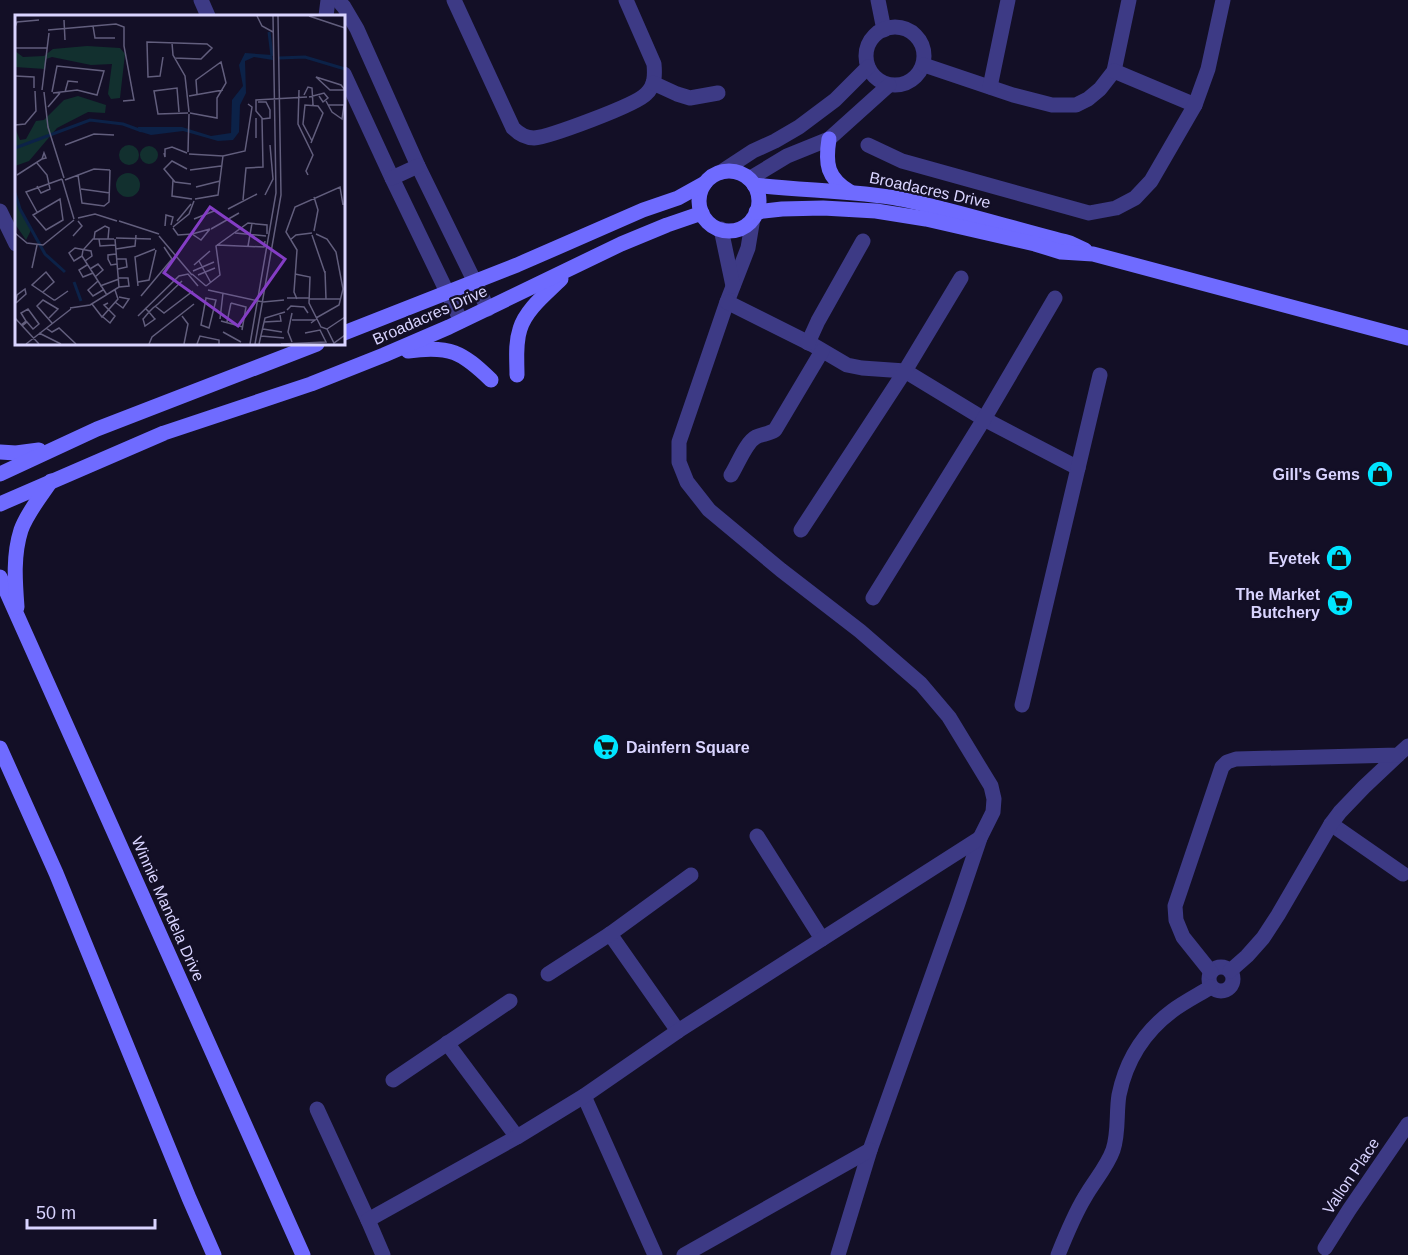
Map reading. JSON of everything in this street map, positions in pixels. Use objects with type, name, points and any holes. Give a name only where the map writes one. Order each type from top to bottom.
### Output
[{"type":"street","points":[[201,0],[208,15]]},
{"type":"street","points":[[326,15],[327,0]]},
{"type":"street","points":[[338,0],[357,29],[418,166],[488,309]]},
{"type":"street","points":[[454,0],[513,128],[522,135],[533,138],[551,134],[631,104],[645,96],[651,89],[655,75],[654,64],[626,0]]},
{"type":"street","points":[[878,0],[884,30]]},
{"type":"street","points":[[990,87],[1008,0]]},
{"type":"street","points":[[924,65],[1052,105],[1076,105],[1100,89],[1114,71],[1129,0]]},
{"type":"street","points":[[868,145],[902,161],[1089,213],[1116,208],[1135,198],[1151,181],[1195,105],[1208,69],[1223,0]]},
{"type":"street","points":[[903,28],[915,34],[920,39],[924,51],[924,65],[920,73],[914,79],[898,86],[880,81],[868,67],[866,58],[870,41],[884,30],[903,28]]},
{"type":"street","points":[[721,172],[799,127],[835,99],[868,67]]},
{"type":"street","points":[[1114,71],[1195,105]]},
{"type":"street","points":[[345,76],[461,321]]},
{"type":"street","points":[[653,83],[690,98],[718,93]]},
{"type":"street","points":[[838,1255],[870,1149],[954,917],[980,838],[993,812],[994,799],[991,786],[966,742],[936,700],[921,684],[860,631],[709,510],[687,482],[679,462],[679,442],[748,248],[759,198],[752,182],[787,156],[829,139],[889,85]]},
{"type":"street","points":[[829,139],[826,155],[828,167],[839,186],[850,192]]},
{"type":"street","points":[[392,178],[418,166]]},
{"type":"street","name":"Broadacres Drive","points":[[345,333],[517,265],[643,210],[678,198],[705,183],[712,176],[731,171],[741,173],[752,182],[788,189],[850,192],[900,199],[1070,243],[1093,254],[1408,338]]},
{"type":"street","points":[[705,183],[701,190],[699,206],[706,220],[721,229],[733,286]]},
{"type":"street","name":"Broadacres Drive","points":[[721,229],[739,229],[755,215],[782,209],[823,208],[876,211],[926,219],[1061,252],[1093,254]]},
{"type":"street","points":[[0,211],[15,242]]},
{"type":"street","name":"Broadacres Drive","points":[[0,504],[164,433],[311,384],[384,355],[488,309],[621,244],[702,213]]},
{"type":"street","points":[[808,343],[863,241]]},
{"type":"street","points":[[517,375],[517,342],[520,328],[528,313],[569,270]]},
{"type":"street","points":[[801,530],[905,371],[961,278]]},
{"type":"street","points":[[873,598],[984,419],[1055,298]]},
{"type":"street","points":[[727,302],[847,365],[905,371],[984,419],[1078,468]]},
{"type":"street","points":[[0,474],[97,429],[314,345]]},
{"type":"street","points":[[384,355],[426,348],[445,350],[457,353],[471,361],[491,380]]},
{"type":"street","points":[[731,476],[751,440],[775,430],[822,351]]},
{"type":"street","points":[[1022,705],[1100,375]]},
{"type":"street","points":[[0,452],[16,453],[57,447]]},
{"type":"street","points":[[17,615],[16,551],[22,528],[51,481]]},
{"type":"street","name":"Winnie Mandela Drive","points":[[0,577],[303,1255]]},
{"type":"street","points":[[0,748],[56,873],[214,1255]]},
{"type":"street","points":[[1230,971],[1263,938],[1340,812],[1403,751]]},
{"type":"street","points":[[1058,1255],[1075,1215],[1114,1148],[1119,1095],[1127,1070],[1140,1043],[1172,1011],[1211,980],[1215,968],[1226,968],[1230,971],[1233,976],[1231,987],[1221,992],[1216,991],[1211,980],[1184,937],[1176,920],[1175,906],[1222,767],[1227,762],[1236,759],[1403,751]]},
{"type":"street","points":[[1331,824],[1403,874]]},
{"type":"street","points":[[757,836],[822,939]]},
{"type":"street","points":[[368,1220],[517,1137],[980,838]]},
{"type":"street","points":[[548,974],[691,875]]},
{"type":"street","points":[[610,933],[678,1031]]},
{"type":"street","points":[[393,1080],[510,1001]]},
{"type":"street","points":[[447,1043],[517,1137]]},
{"type":"street","points":[[584,1095],[655,1255]]},
{"type":"street","points":[[317,1109],[383,1255]]},
{"type":"street","name":"Vallon Place","points":[[1325,1248],[1408,1124]]},
{"type":"street","points":[[684,1255],[870,1149]]},
{"type":"place","name":"Gill's Gems","points":[[1380,474]]},
{"type":"place","name":"Eyetek","points":[[1339,558]]},
{"type":"place","name":"The Market Butchery","points":[[1340,603]]},
{"type":"place","name":"Dainfern Square","points":[[606,747]]}]
